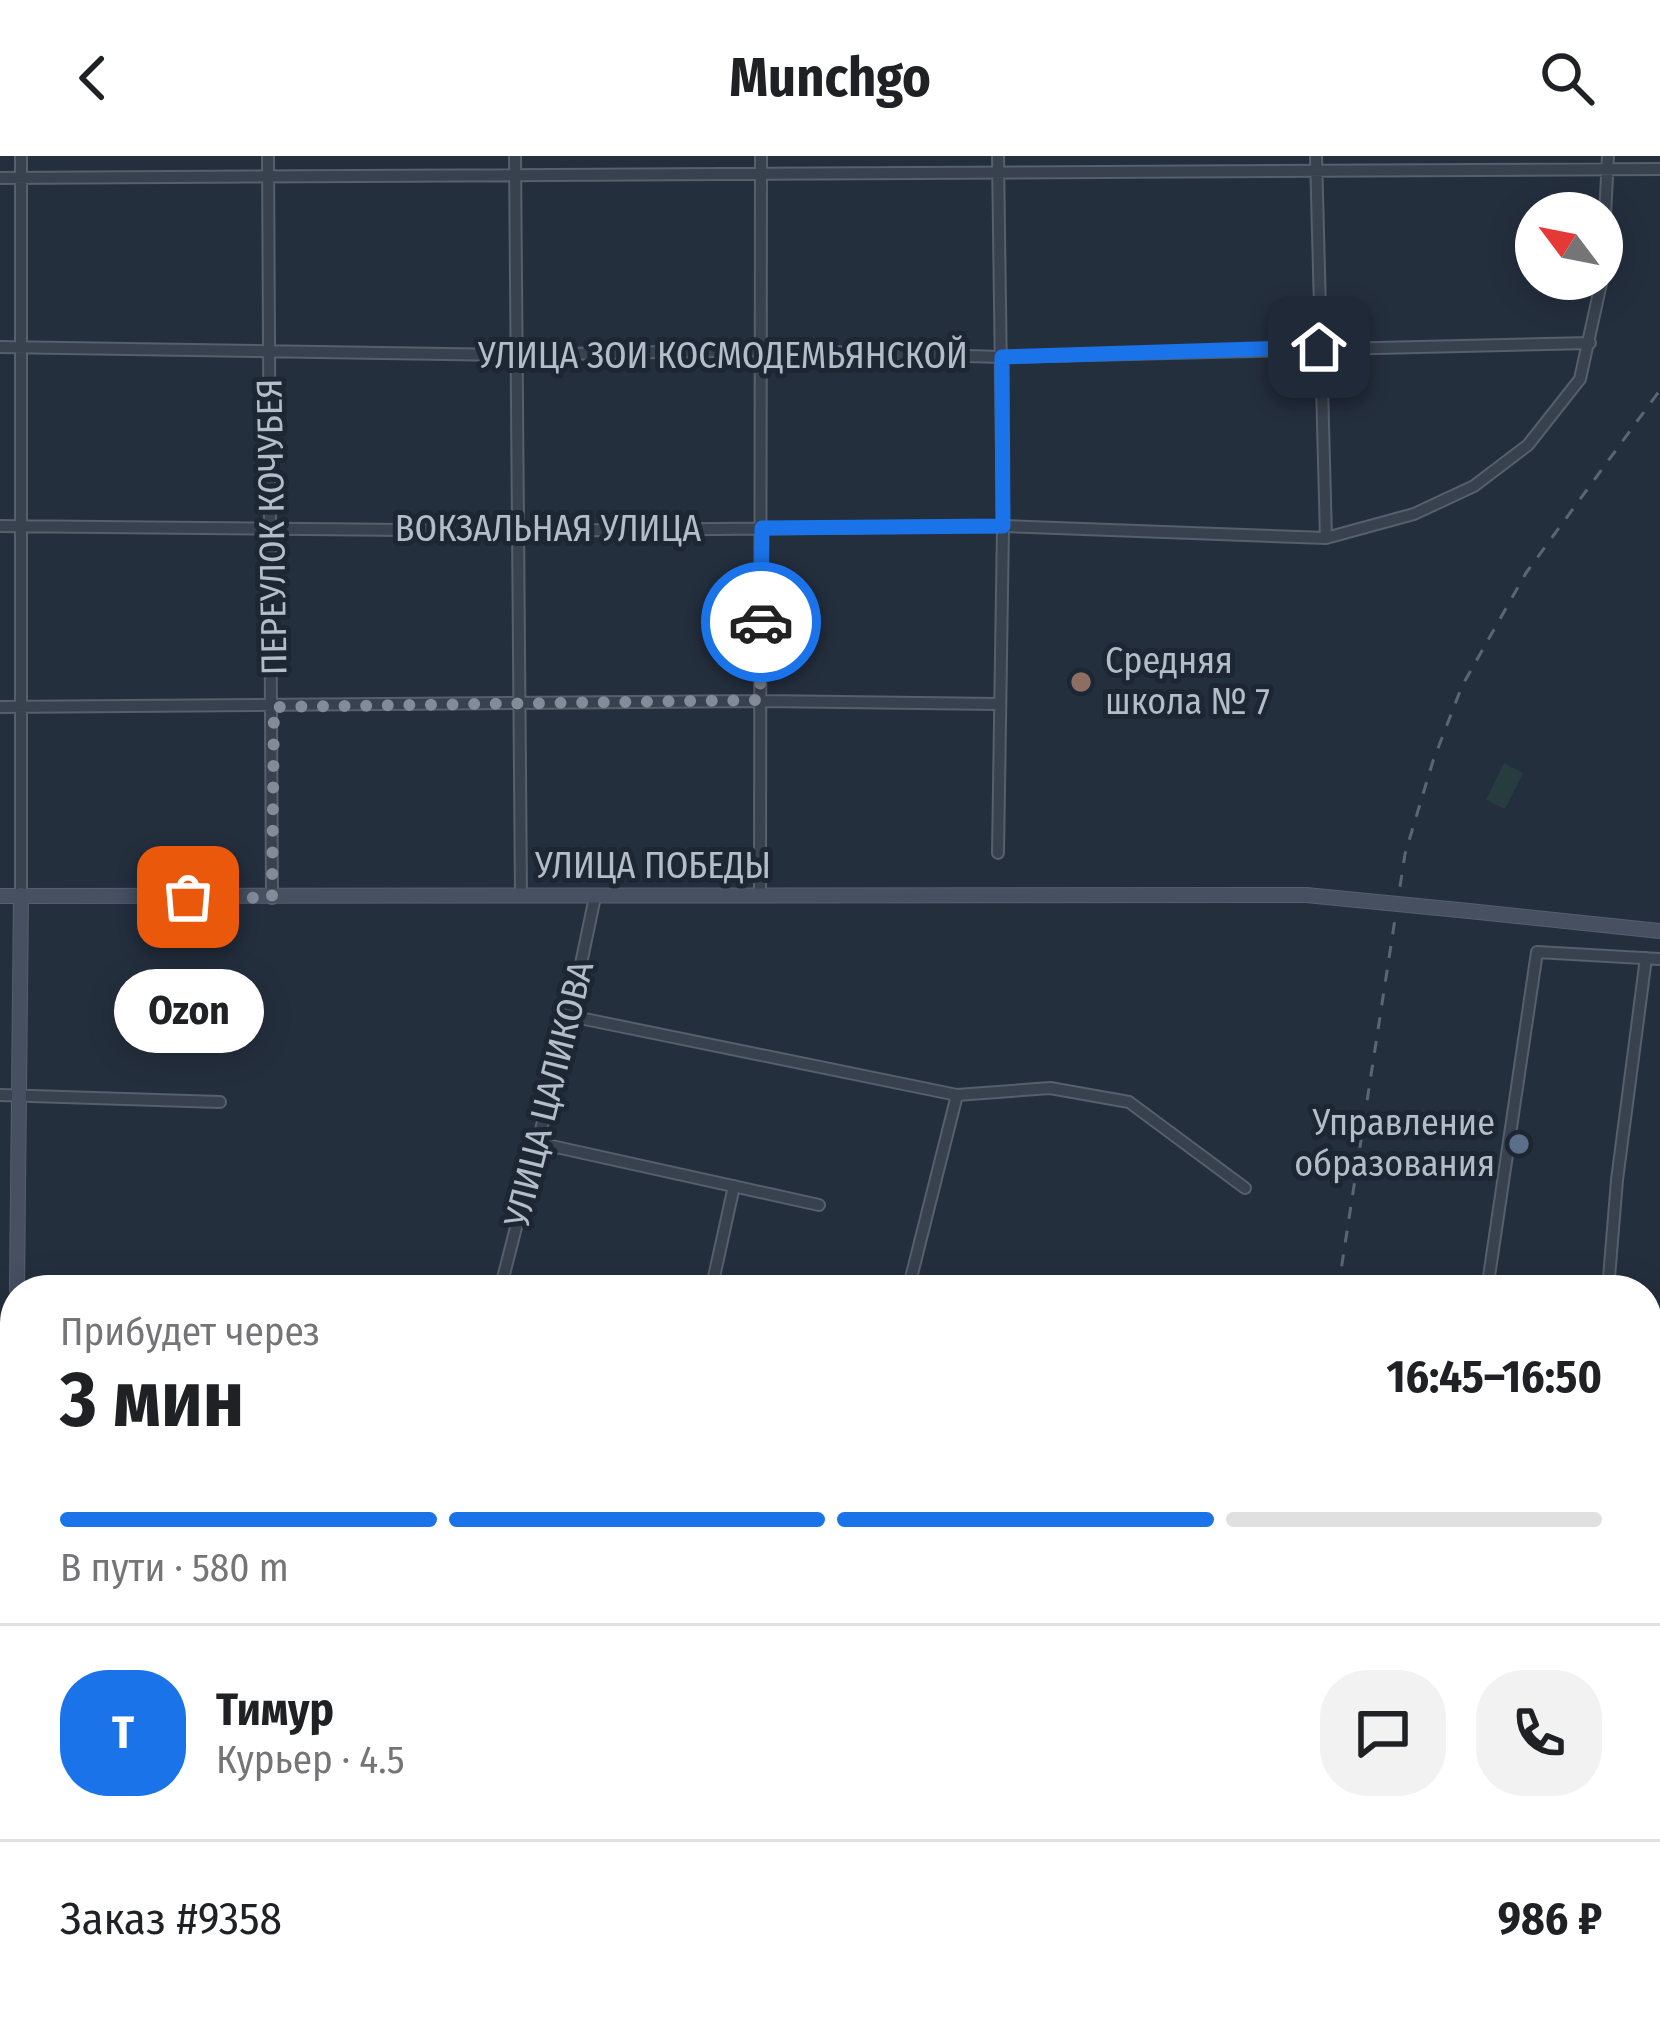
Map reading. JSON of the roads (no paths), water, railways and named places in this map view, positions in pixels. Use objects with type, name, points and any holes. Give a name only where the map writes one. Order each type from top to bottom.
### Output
[{"type":"main road","name":"УЛИЦА ПОБЕДЫ","points":[[0,896],[1306,895],[1660,931]]},
{"type":"main road","points":[[16,1275],[21,896]]},
{"type":"street","points":[[21,156],[21,896]]},
{"type":"street","name":"ПЕРЕУЛОК КОЧУБЕЯ","points":[[268,156],[272,898]]},
{"type":"street","points":[[515,156],[521,896]]},
{"type":"street","points":[[760,896],[761,156]]},
{"type":"street","points":[[998,156],[1003,526],[998,853]]},
{"type":"street","points":[[1316,156],[1325,538]]},
{"type":"street","points":[[0,178],[514,172],[1316,172],[1608,162],[1660,169]]},
{"type":"street","name":"ВОКЗАЛЬНАЯ УЛИЦА","points":[[1606,192],[1608,162]]},
{"type":"street","name":"ВОКЗАЛЬНАЯ УЛИЦА","points":[[0,526],[516,532],[1003,526],[1325,538],[1414,514],[1474,486],[1528,446],[1580,379],[1598,300]]},
{"type":"street","name":"УЛИЦА ЗОИ КОСМОДЕМЬЯНСКОЙ","points":[[0,346],[514,355],[762,350],[1002,357],[1590,343]]},
{"type":"street","points":[[0,706],[760,700],[998,704]]},
{"type":"street","name":"УЛИЦА ЦАЛИКОВА","points":[[504,1275],[595,897]]},
{"type":"street","points":[[1488,1275],[1537,952],[1653,958],[1617,1180],[1609,1275]]},
{"type":"street","points":[[570,1016],[957,1095],[1050,1088],[1130,1102],[1245,1188]]},
{"type":"street","points":[[0,1094],[220,1102]]},
{"type":"street","points":[[912,1275],[957,1095]]},
{"type":"street","points":[[538,1143],[819,1204]]},
{"type":"street","points":[[714,1275],[734,1186]]},
{"type":"railway","points":[[1340,1275],[1405,854],[1433,761],[1462,686],[1526,573],[1660,390]]},
{"type":"place","name":"Средняя школа № 7","points":[[1081,682]]},
{"type":"place","name":"Ozon","points":[[188,897]]},
{"type":"place","name":"Управление образования","points":[[1519,1144]]}]
